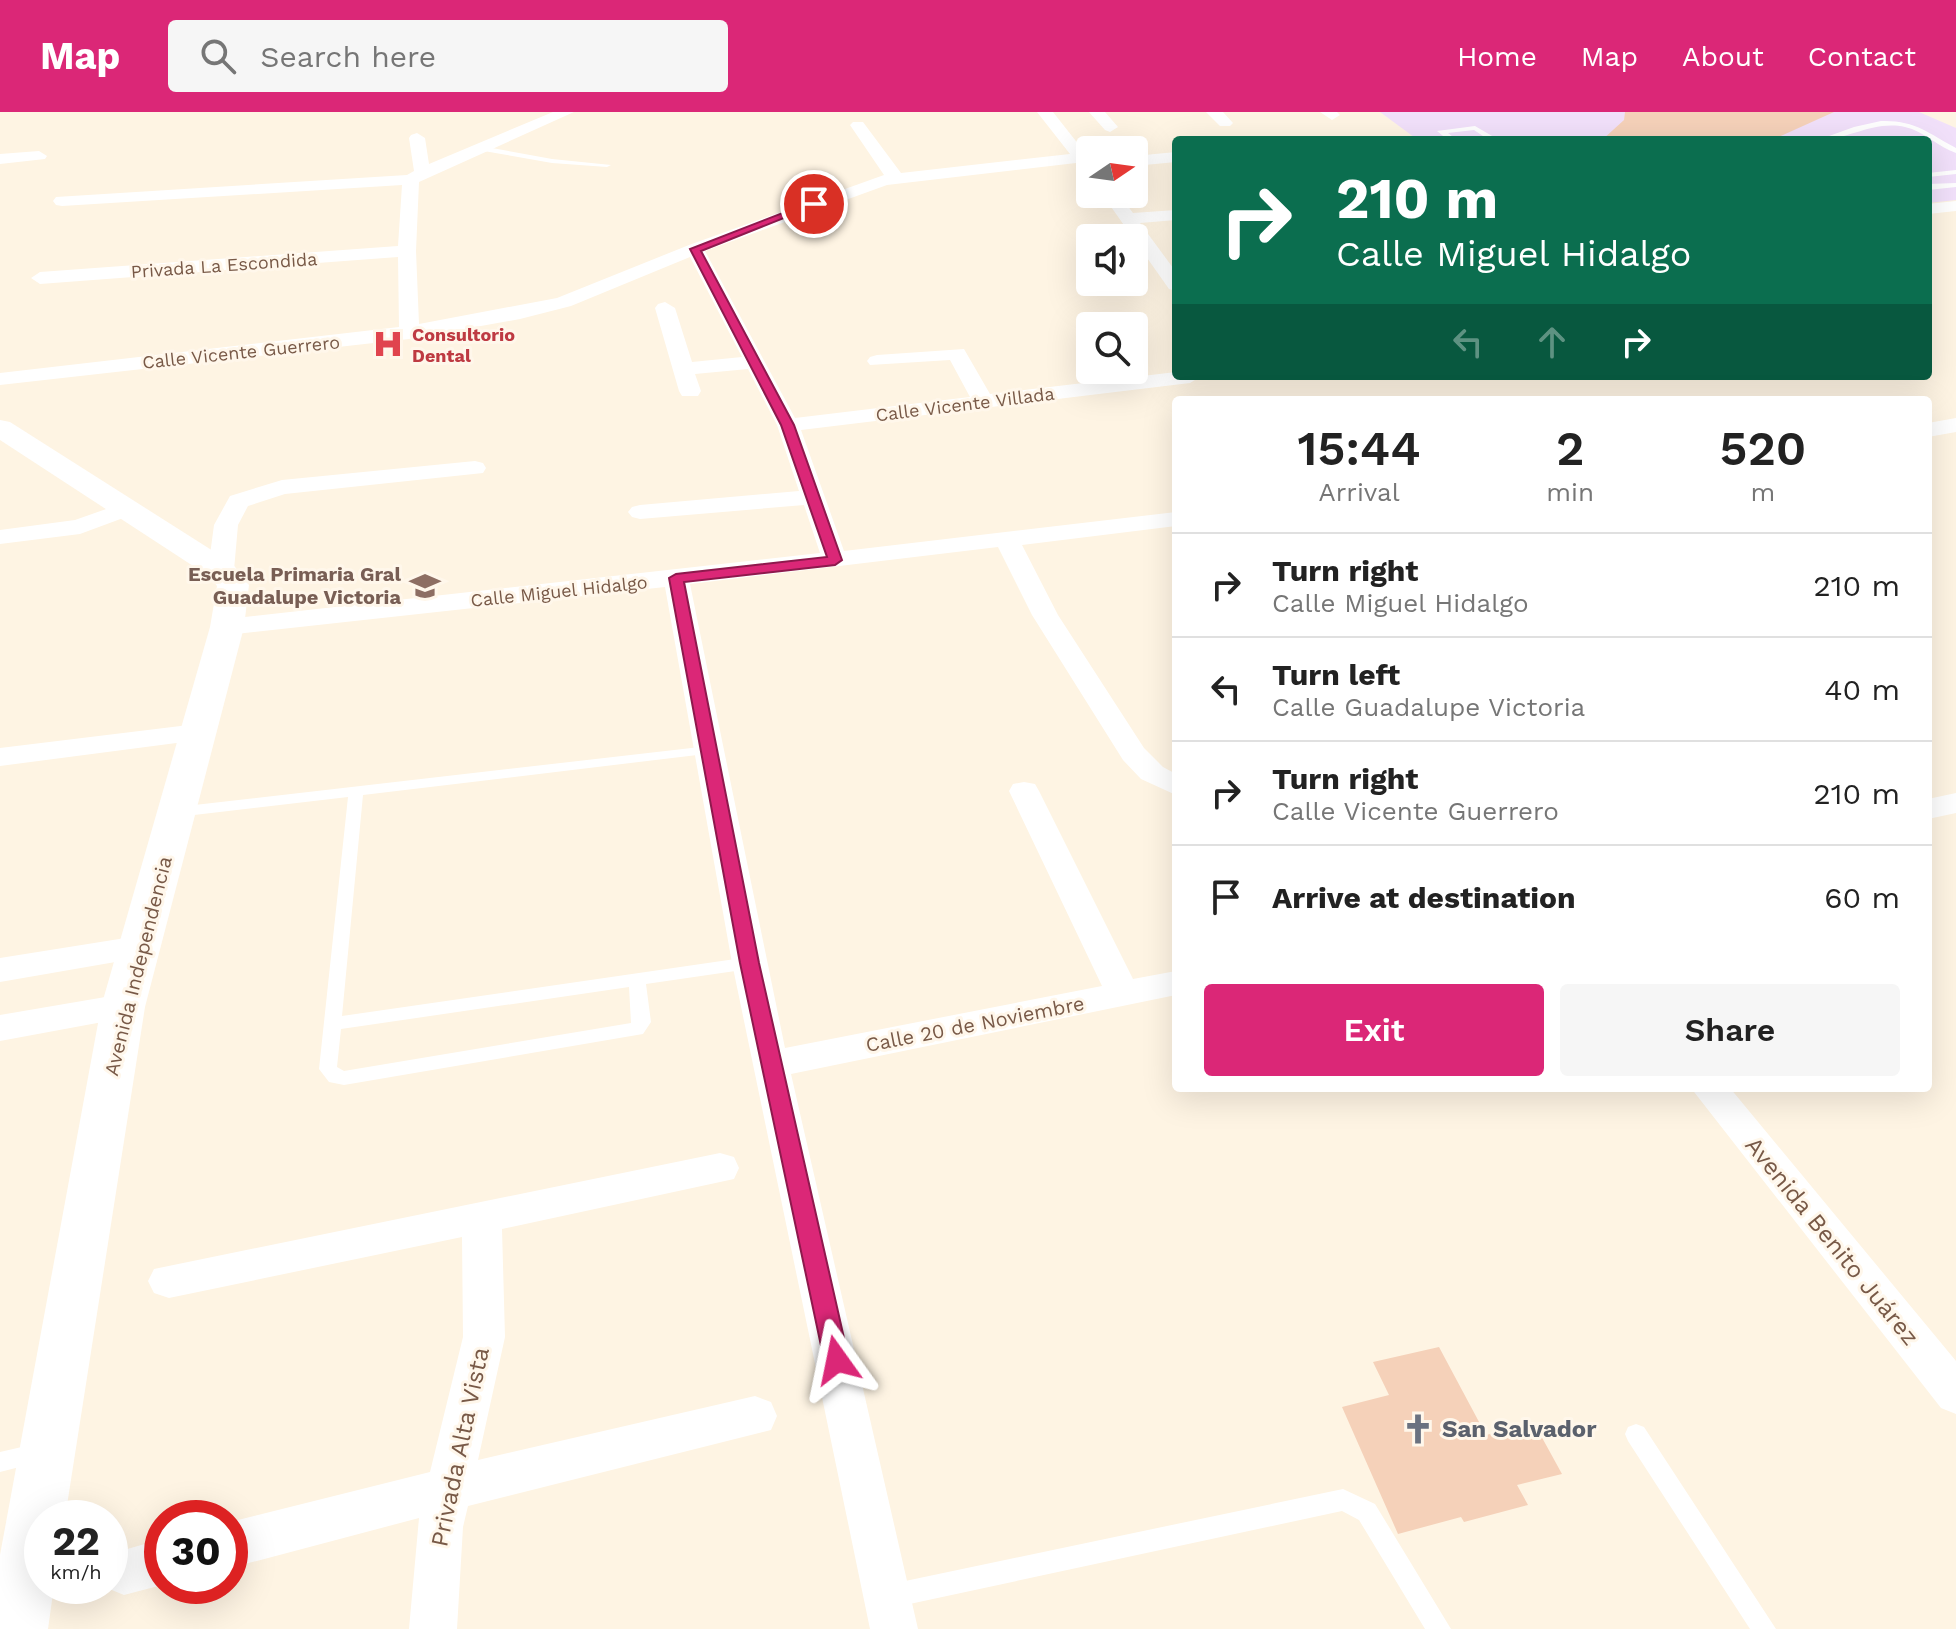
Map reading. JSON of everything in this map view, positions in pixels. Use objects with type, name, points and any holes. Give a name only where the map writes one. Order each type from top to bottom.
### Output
[{"type":"street","points":[[65,208],[414,183],[481,148],[566,112]]},
{"type":"street","points":[[1045,112],[1076,151]]},
{"type":"street","points":[[1097,112],[1110,127]]},
{"type":"street","points":[[858,125],[882,163],[895,177]]},
{"type":"street","points":[[409,333],[407,251],[417,138]]},
{"type":"street","points":[[0,159],[39,156]]},
{"type":"street","points":[[1148,160],[1172,157]]},
{"type":"street","name":"Calle Vicente Guerrero","points":[[0,379],[409,333],[548,307],[844,192],[895,177],[1076,165]]},
{"type":"street","points":[[1932,209],[1956,206]]},
{"type":"street","points":[[1121,208],[1172,279]]},
{"type":"street","points":[[1129,219],[1172,215]]},
{"type":"street","points":[[695,249],[788,425],[835,560]]},
{"type":"street","name":"Privada La Escondida","points":[[40,278],[407,251]]},
{"type":"street","points":[[665,308],[690,391]]},
{"type":"street","points":[[877,361],[957,353],[983,401]]},
{"type":"street","points":[[684,369],[755,362]]},
{"type":"street","name":"Calle Vicente Villada","points":[[788,425],[1172,378]]},
{"type":"street","points":[[1932,429],[1956,425]]},
{"type":"street","points":[[0,428],[221,570],[226,525],[238,501],[282,487],[475,468]]},
{"type":"street","points":[[640,512],[814,497]]},
{"type":"street","points":[[0,537],[80,527],[126,509]]},
{"type":"street","name":"Calle Miguel Hidalgo","points":[[227,627],[1172,519]]},
{"type":"street","points":[[1007,540],[1045,615],[1133,754],[1152,773],[1172,784]]},
{"type":"street","name":"Avenida Independencia","points":[[17,1629],[123,1007],[227,627],[233,585],[221,570]]},
{"type":"street","points":[[676,578],[749,963],[890,1613]]},
{"type":"street","points":[[0,757],[197,733]]},
{"type":"street","points":[[1024,791],[1123,994]]},
{"type":"street","points":[[0,970],[138,948]]},
{"type":"street","name":"Calle 20 de Noviembre","points":[[773,1064],[1172,984]]},
{"type":"street","points":[[0,1028],[123,1007]]},
{"type":"street","name":"Avenida Benito Juárez","points":[[1712,1092],[1956,1394]]},
{"type":"street","points":[[169,1281],[720,1168]]},
{"type":"street","name":"Privada Alta Vista","points":[[433,1629],[435,1566],[448,1489],[471,1405],[484,1337],[482,1217]]},
{"type":"street","points":[[248,1540],[755,1416]]},
{"type":"lane","points":[[1834,136],[1860,127],[1894,124],[1916,128],[1930,136]]},
{"type":"lane","points":[[1448,136],[1441,131],[1475,128],[1488,136]]},
{"type":"lane","points":[[1932,137],[1956,151]]},
{"type":"lane","points":[[481,148],[552,161],[607,165]]},
{"type":"lane","points":[[1932,175],[1955,173]]},
{"type":"lane","points":[[1932,187],[1956,185]]},
{"type":"lane","points":[[177,812],[709,750]]},
{"type":"lane","points":[[356,791],[328,1069],[335,1077],[344,1078],[637,1029],[642,1022],[637,978]]},
{"type":"lane","points":[[332,1024],[749,963]]},
{"type":"lane","points":[[1636,1434],[1764,1629]]},
{"type":"lane","points":[[0,1462],[48,1451]]},
{"type":"lane","points":[[890,1613],[1343,1500],[1367,1512],[1439,1629]]},
{"type":"shaded area","points":[[1380,112],[1919,112],[1956,128],[1956,200],[1932,203],[1932,136],[1413,136]]},
{"type":"building","points":[[1625,112],[1834,112],[1781,136],[1606,136],[1624,120]]},
{"type":"building","name":"San Salvador","points":[[1439,1347],[1486,1435],[1534,1423],[1562,1474],[1517,1485],[1528,1505],[1464,1522],[1461,1517],[1398,1534],[1342,1407],[1389,1395],[1373,1362]]},
{"type":"place","name":"Consultorio Dental","points":[[388,344]]},
{"type":"place","name":"Escuela Primaria Gral Guadalupe Victoria","points":[[425,586]]},
{"type":"place","name":"San Salvador","points":[[1418,1429]]},
{"type":"route","points":[[814,204],[695,249],[788,425],[835,560],[676,578],[749,963],[837,1360]]}]
